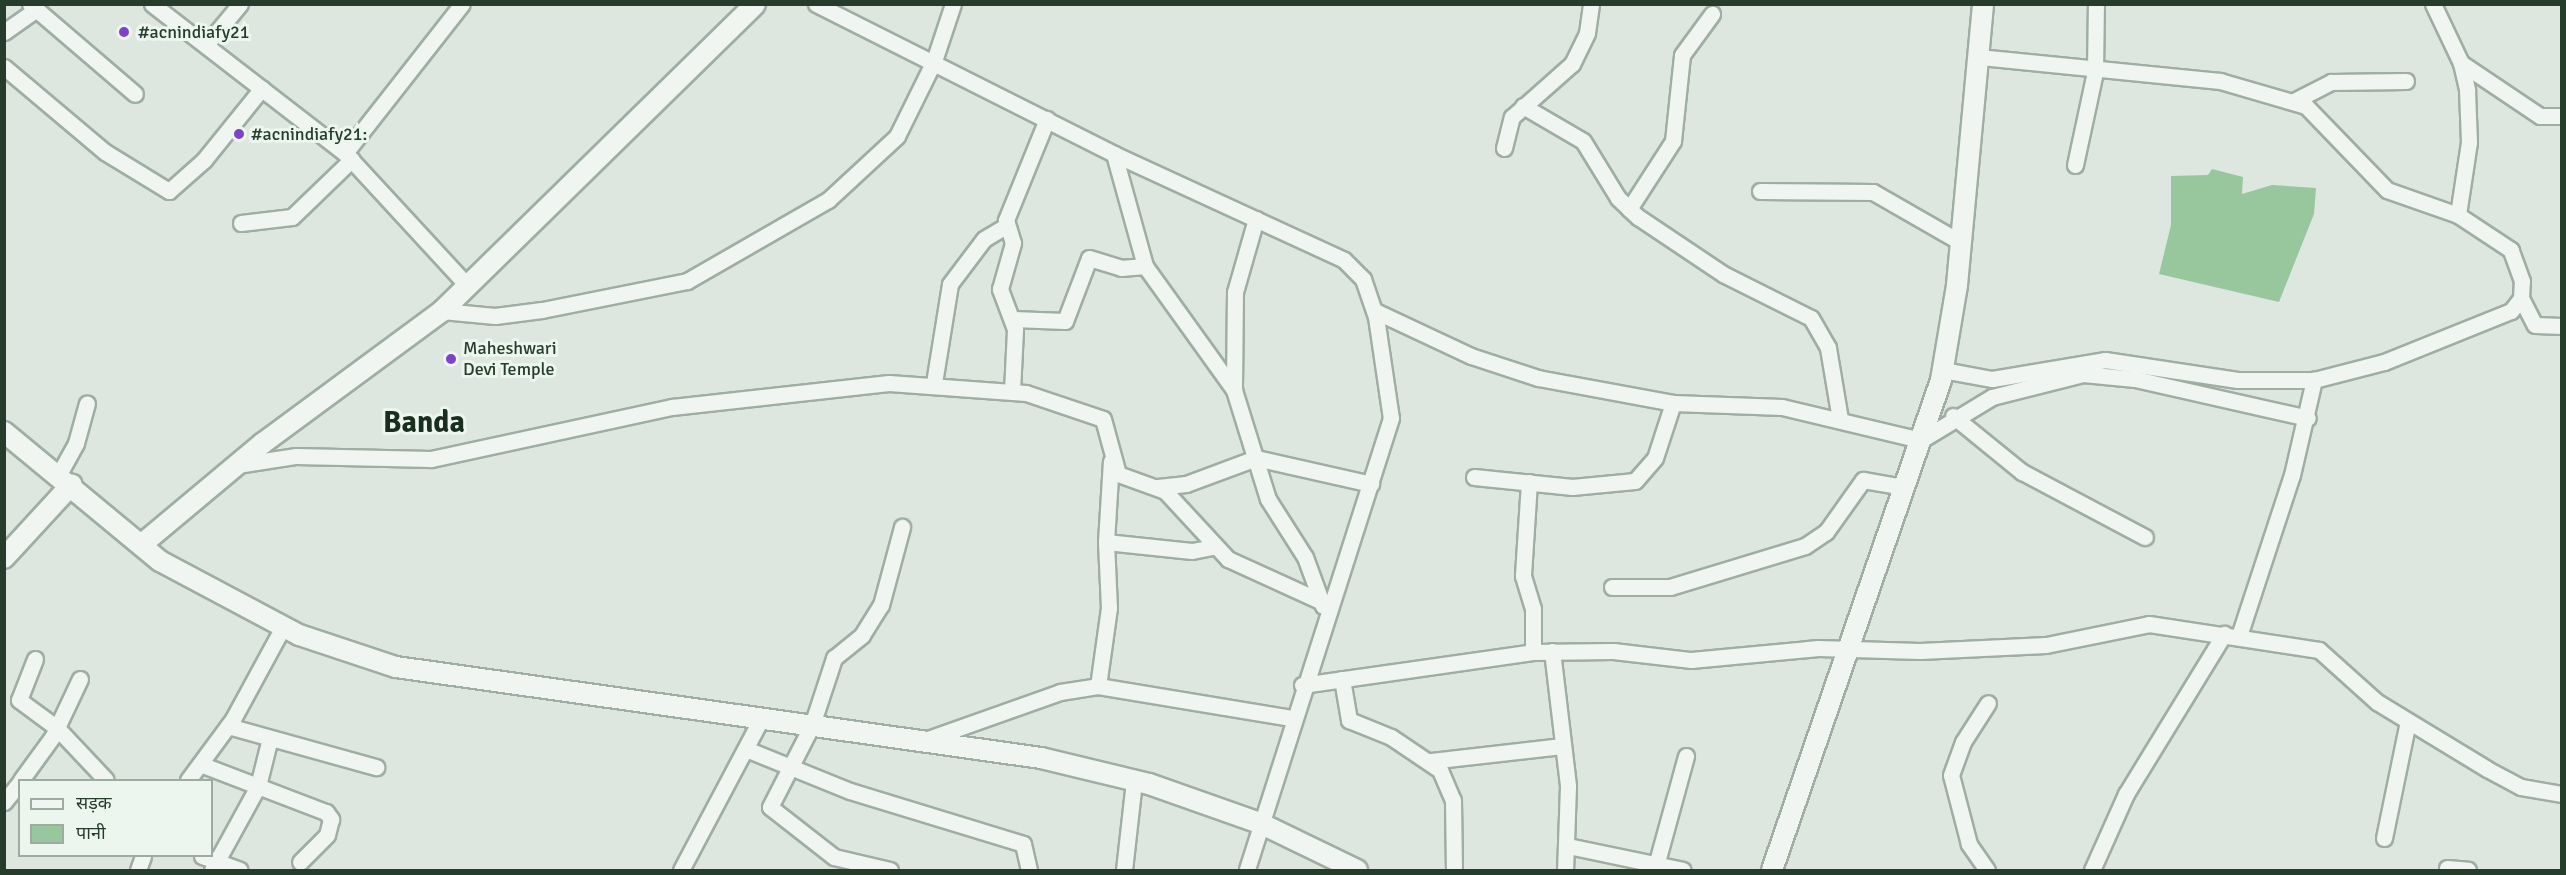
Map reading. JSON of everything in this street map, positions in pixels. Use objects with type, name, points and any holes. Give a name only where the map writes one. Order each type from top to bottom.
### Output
[{"type":"street","points":[[152,4],[349,156],[466,284]]},
{"type":"street","points":[[206,45],[240,4]]},
{"type":"street","points":[[241,223],[292,217],[349,156],[462,4]]},
{"type":"street","points":[[141,545],[237,465],[442,311],[466,284],[755,4]]},
{"type":"street","points":[[816,4],[934,61],[1114,154],[1344,260],[1363,279],[1375,311],[1392,398],[1371,484],[1323,606],[1247,870]]},
{"type":"street","points":[[442,311],[495,316],[543,310],[687,281],[828,200],[897,136],[934,61],[953,4]]},
{"type":"street","points":[[1504,148],[1506,129],[1523,106],[1562,78],[1572,64],[1587,33],[1591,4]]},
{"type":"street","points":[[1772,870],[1851,650],[1943,370],[1960,242],[1983,4]]},
{"type":"street","points":[[2075,165],[2095,72],[2096,4]]},
{"type":"street","points":[[4,32],[32,7],[135,94]]},
{"type":"street","points":[[2440,9],[2461,63],[2469,142],[2458,215]]},
{"type":"street","points":[[1629,209],[1673,141],[1680,62],[1712,14]]},
{"type":"street","points":[[1978,57],[2095,72],[2220,81],[2294,101],[2322,118],[2387,190],[2458,215],[2511,250],[2522,280],[2521,298],[2535,325],[2562,326]]},
{"type":"street","points":[[2461,63],[2540,116],[2562,116]]},
{"type":"street","points":[[4,67],[105,152],[169,191],[204,159],[262,88]]},
{"type":"street","points":[[2294,101],[2331,82],[2406,81]]},
{"type":"street","points":[[1523,106],[1583,141],[1629,209],[1723,274],[1811,318],[1828,348],[1840,419]]},
{"type":"street","points":[[934,383],[950,284],[984,239],[1007,225],[1047,119]]},
{"type":"street","points":[[1114,154],[1145,266],[1234,390],[1268,499],[1305,556],[1323,606]]},
{"type":"street","points":[[1760,191],[1873,192],[1960,242]]},
{"type":"street","points":[[1234,390],[1235,292],[1256,219]]},
{"type":"street","points":[[1007,225],[1013,243],[1000,289],[1013,319],[1012,391]]},
{"type":"street","points":[[1013,319],[1069,318],[1089,258],[1121,268],[1145,266]]},
{"type":"street","points":[[1943,370],[1992,379],[2105,360],[2238,380],[2314,382],[2384,362],[2511,311],[2521,298]]},
{"type":"street","points":[[1375,311],[1471,356],[1538,378],[1673,403],[1764,405],[1840,419],[1921,440]]},
{"type":"street","points":[[1921,440],[1953,416],[1992,397],[2074,376],[2107,374],[2309,413]]},
{"type":"street","points":[[2092,870],[2126,794],[2232,635],[2309,413],[2314,382]]},
{"type":"street","points":[[237,465],[296,456],[431,459],[672,406],[934,383],[1012,391],[1045,397],[1103,419],[1111,458],[1118,474],[1158,487],[1186,484],[1256,458],[1371,484]]},
{"type":"street","points":[[5,555],[65,479],[87,403]]},
{"type":"street","points":[[1473,477],[1609,487],[1635,481],[1655,458],[1673,403]]},
{"type":"street","points":[[1953,416],[2022,472],[2145,537]]},
{"type":"street","points":[[4,432],[65,479],[141,545],[191,579],[283,627],[396,667],[1041,758],[1134,781],[1260,824],[1357,870]]},
{"type":"street","points":[[1098,686],[1109,608],[1106,542],[1111,458]]},
{"type":"street","points":[[1612,587],[1670,587],[1805,546],[1826,532],[1863,480],[1904,486]]},
{"type":"street","points":[[1529,482],[1523,576],[1533,609],[1533,652]]},
{"type":"street","points":[[1158,487],[1213,547],[1255,576],[1323,606]]},
{"type":"street","points":[[890,870],[833,864],[770,807],[787,766],[812,725],[834,658],[862,634],[880,605],[902,527]]},
{"type":"street","points":[[1106,542],[1192,551],[1213,547]]},
{"type":"street","points":[[1302,685],[1533,652],[1552,651],[1691,660],[1851,650],[2046,645],[2149,624],[2319,650],[2413,724],[2448,746],[2521,787],[2562,794]]},
{"type":"street","points":[[189,779],[228,726],[283,627]]},
{"type":"street","points":[[1552,651],[1568,846],[1565,870]]},
{"type":"street","points":[[35,659],[19,700],[57,728],[105,779]]},
{"type":"street","points":[[21,779],[57,728],[80,679]]},
{"type":"street","points":[[1342,679],[1349,720],[1430,761],[1440,770],[1453,800],[1454,870]]},
{"type":"street","points":[[921,741],[1060,692],[1098,686],[1291,718]]},
{"type":"street","points":[[1986,870],[1969,844],[1951,775],[1963,742],[1988,703]]},
{"type":"street","points":[[681,870],[762,719]]},
{"type":"street","points":[[2384,838],[2413,724]]},
{"type":"street","points":[[228,726],[376,767]]},
{"type":"street","points":[[240,870],[210,862],[258,786],[270,738]]},
{"type":"street","points":[[1430,761],[1561,746]]},
{"type":"street","points":[[746,748],[850,792],[1023,844],[1029,870]]},
{"type":"street","points":[[1657,861],[1686,756]]},
{"type":"street","points":[[200,764],[320,808],[331,819],[327,835],[300,862]]},
{"type":"street","points":[[1124,870],[1134,781]]},
{"type":"street","points":[[4,802],[18,784]]},
{"type":"street","points":[[1568,846],[1657,861],[1683,870]]},
{"type":"street","points":[[2447,868],[2468,870]]},
{"type":"water","points":[[2212,169],[2243,177],[2242,194],[2272,185],[2316,188],[2314,214],[2279,302],[2159,274],[2171,225],[2171,176],[2208,175]]},
{"type":"place","name":"#acnindiafy21","points":[[124,32]]},
{"type":"place","name":"#acnindiafy21:","points":[[239,134]]},
{"type":"place","name":"Maheshwari Devi Temple","points":[[451,359]]},
{"type":"district","name":"Banda","points":[[424,423]]}]
